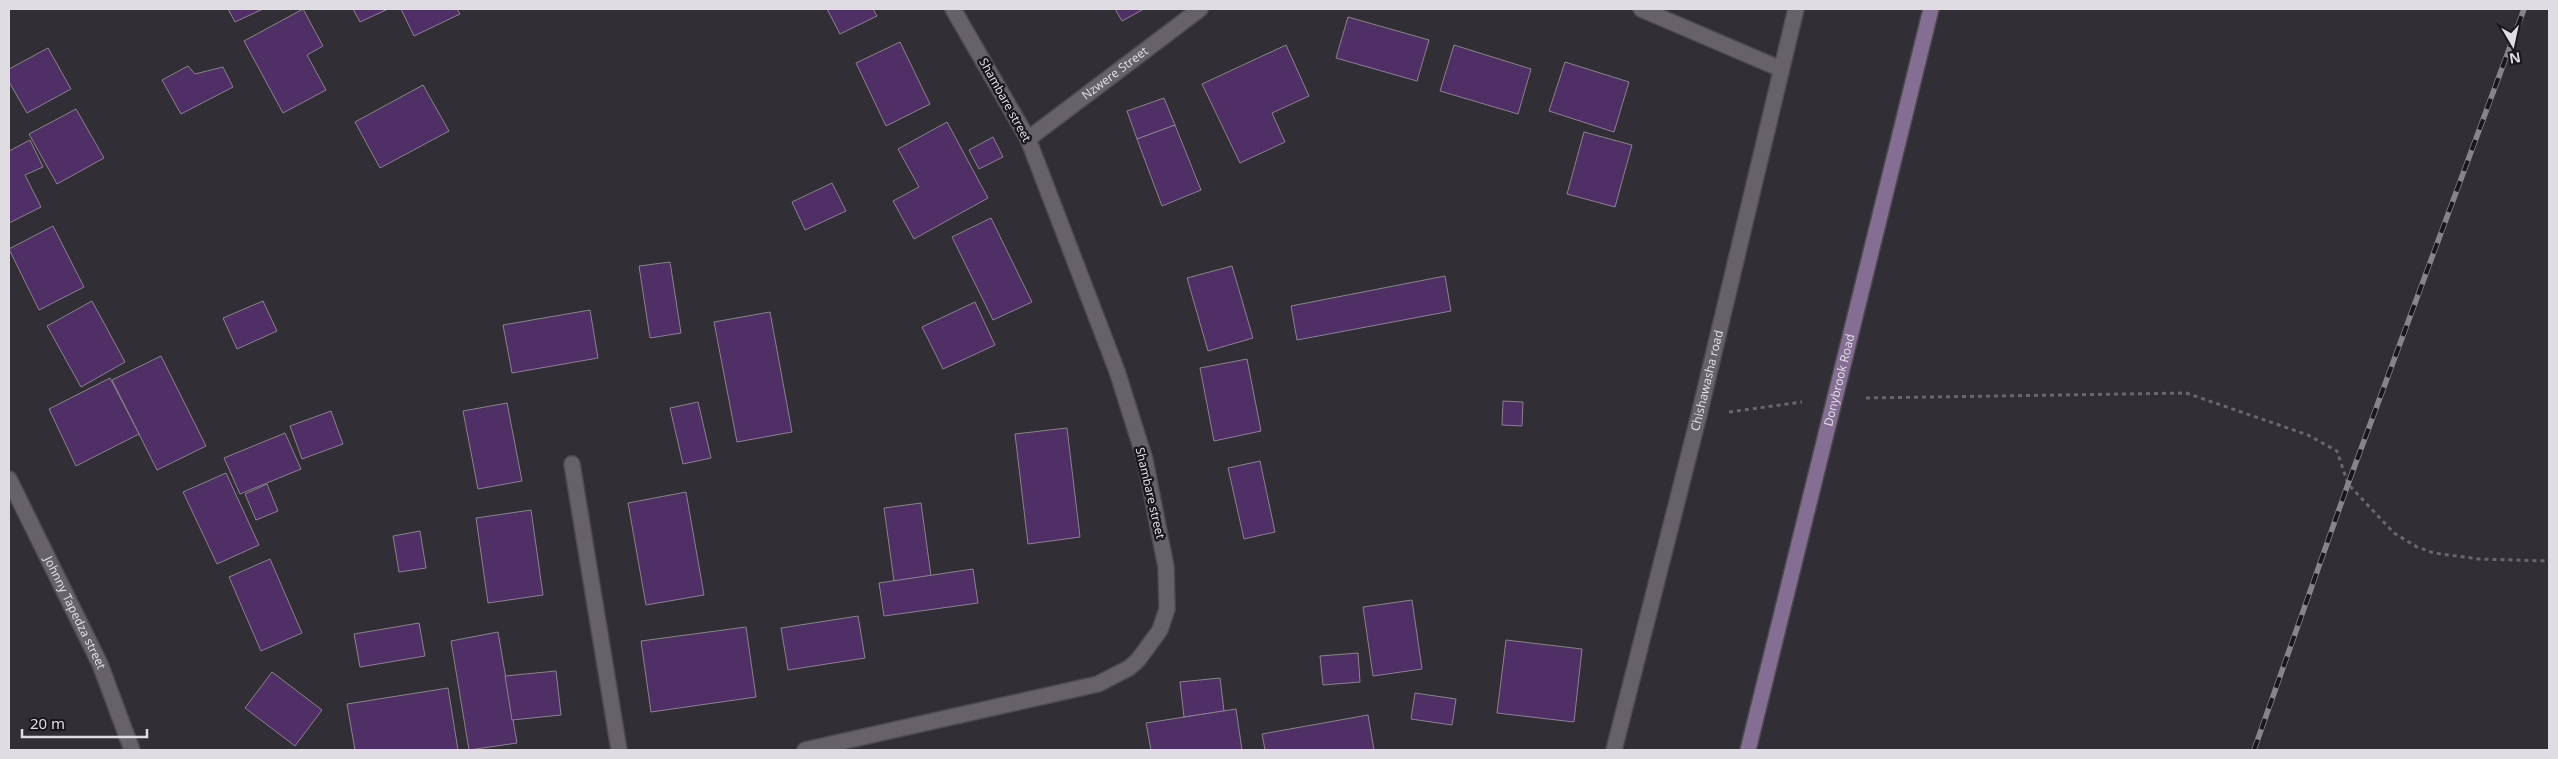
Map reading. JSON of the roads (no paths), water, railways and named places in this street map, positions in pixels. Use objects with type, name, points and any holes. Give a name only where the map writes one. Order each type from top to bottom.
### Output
[{"type":"street","name":"Shambare street","points":[[805,750],[1098,684],[1129,668],[1138,660],[1160,630],[1167,609],[1166,567],[1144,460],[1117,371],[1028,139],[953,9]]},
{"type":"street","name":"Nzwere Street","points":[[1028,139],[1200,9]]},
{"type":"street","points":[[1641,9],[1781,69]]},
{"type":"street","name":"Chishawasha road","points":[[1614,750],[1699,415],[1796,9]]},
{"type":"street","name":"Donybrook Road","points":[[1748,750],[1931,9]]},
{"type":"street","points":[[572,464],[619,750]]},
{"type":"street","name":"Johnny Tapedza street","points":[[9,479],[100,664],[132,750]]},
{"type":"railway","points":[[2254,750],[2348,484],[2524,9]]}]
